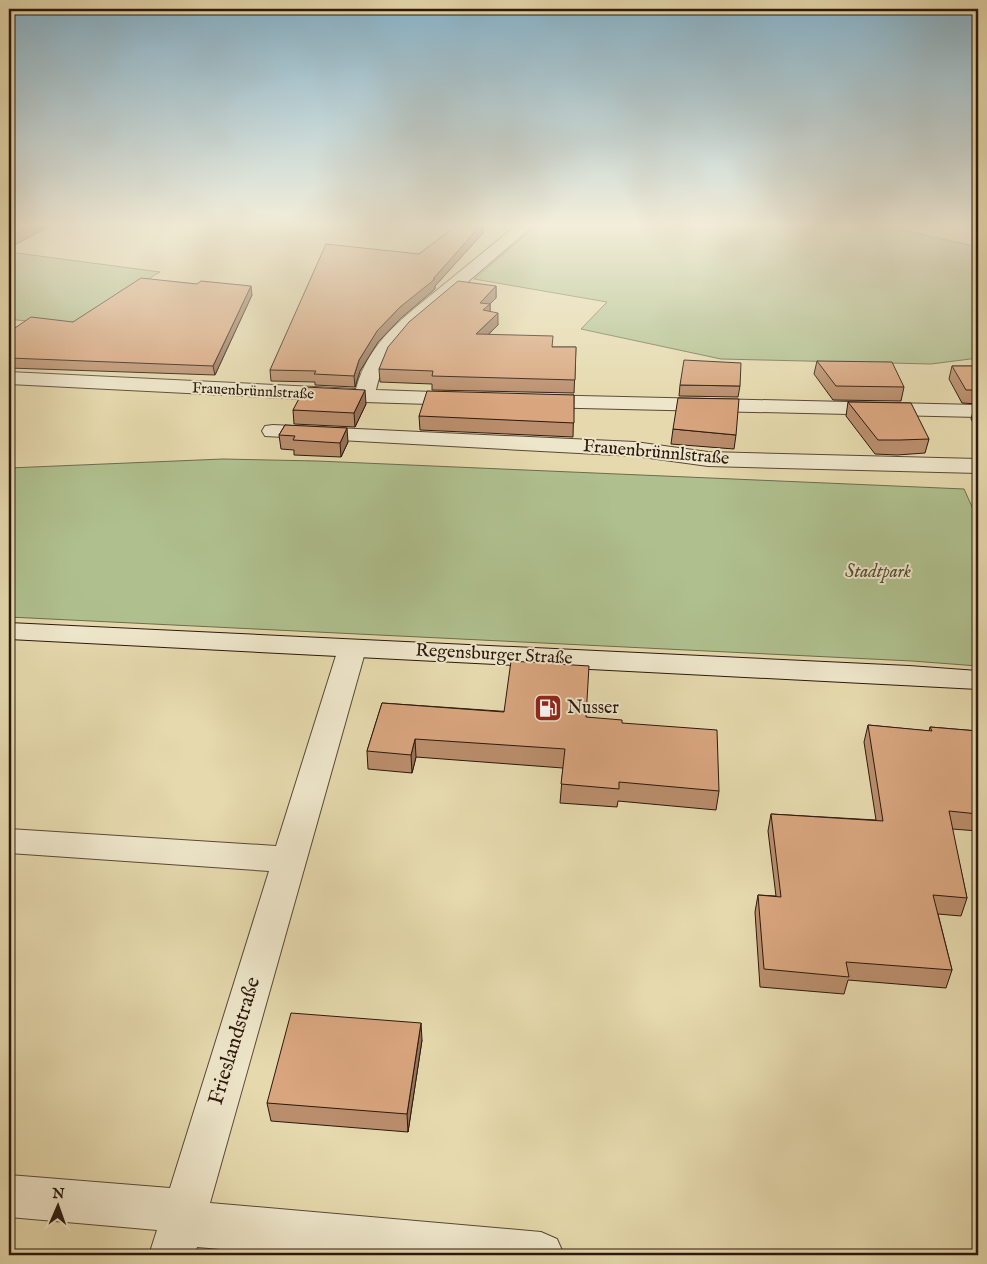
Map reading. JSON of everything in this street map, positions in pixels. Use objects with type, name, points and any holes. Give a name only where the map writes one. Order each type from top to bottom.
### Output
[{"type":"street","points":[[364,396],[371,368],[383,350],[401,329],[455,284]]},
{"type":"street","name":"Frauenbrünnlstraße","points":[[9,378],[364,396],[483,399]]},
{"type":"street","points":[[523,400],[978,411]]},
{"type":"street","name":"Frauenbrünnlstraße","points":[[273,431],[635,449],[708,459],[978,466]]},
{"type":"street","name":"Regensburger Straße","points":[[9,631],[899,674],[978,680]]},
{"type":"street","name":"Frieslandstraße","points":[[179,1230],[352,649]]},
{"type":"street","points":[[9,841],[289,860]]},
{"type":"street","points":[[9,1196],[179,1230],[541,1255]]},
{"type":"green space","points":[[9,284],[140,284],[68,326],[9,319]]},
{"type":"green space","points":[[503,284],[978,284],[978,358],[931,364],[721,359],[581,329],[607,302]]},
{"type":"green space","name":"Stadtpark","points":[[223,459],[317,461],[964,489],[978,520],[978,666],[912,661],[9,617],[9,468]]},
{"type":"building","points":[[132,284],[231,284],[251,286],[213,366],[9,358],[9,332],[31,317],[73,322]]},
{"type":"building","points":[[308,284],[429,284],[400,307],[377,331],[359,360],[354,376],[314,374],[316,371],[270,370]]},
{"type":"building","points":[[454,284],[496,286],[480,303],[490,304],[483,310],[498,313],[476,334],[553,336],[552,347],[576,347],[575,380],[432,376],[433,371],[379,369],[388,347],[409,322]]},
{"type":"building","points":[[684,360],[741,363],[740,386],[680,385]]},
{"type":"building","points":[[817,361],[892,362],[904,387],[836,386]]},
{"type":"building","points":[[952,366],[978,366],[978,390],[966,390]]},
{"type":"building","points":[[305,387],[365,390],[354,413],[293,410]]},
{"type":"building","points":[[427,391],[574,395],[574,423],[419,416]]},
{"type":"building","points":[[678,398],[739,399],[736,435],[673,429]]},
{"type":"building","points":[[848,402],[911,403],[929,439],[878,440]]},
{"type":"building","points":[[285,425],[347,428],[340,443],[293,440],[295,436],[279,435]]},
{"type":"building","points":[[511,661],[589,666],[586,717],[622,720],[622,723],[717,730],[719,791],[619,782],[619,789],[561,784],[565,749],[415,739],[411,755],[367,751],[382,703],[504,712]]},
{"type":"building","points":[[868,725],[932,731],[930,727],[978,731],[978,814],[949,811],[967,898],[933,895],[952,970],[846,962],[849,977],[764,969],[758,895],[781,897],[771,814],[883,821]]},
{"type":"building","points":[[291,1013],[421,1023],[407,1114],[267,1103]]},
{"type":"place","name":"Nusser","points":[[548,708]]}]
